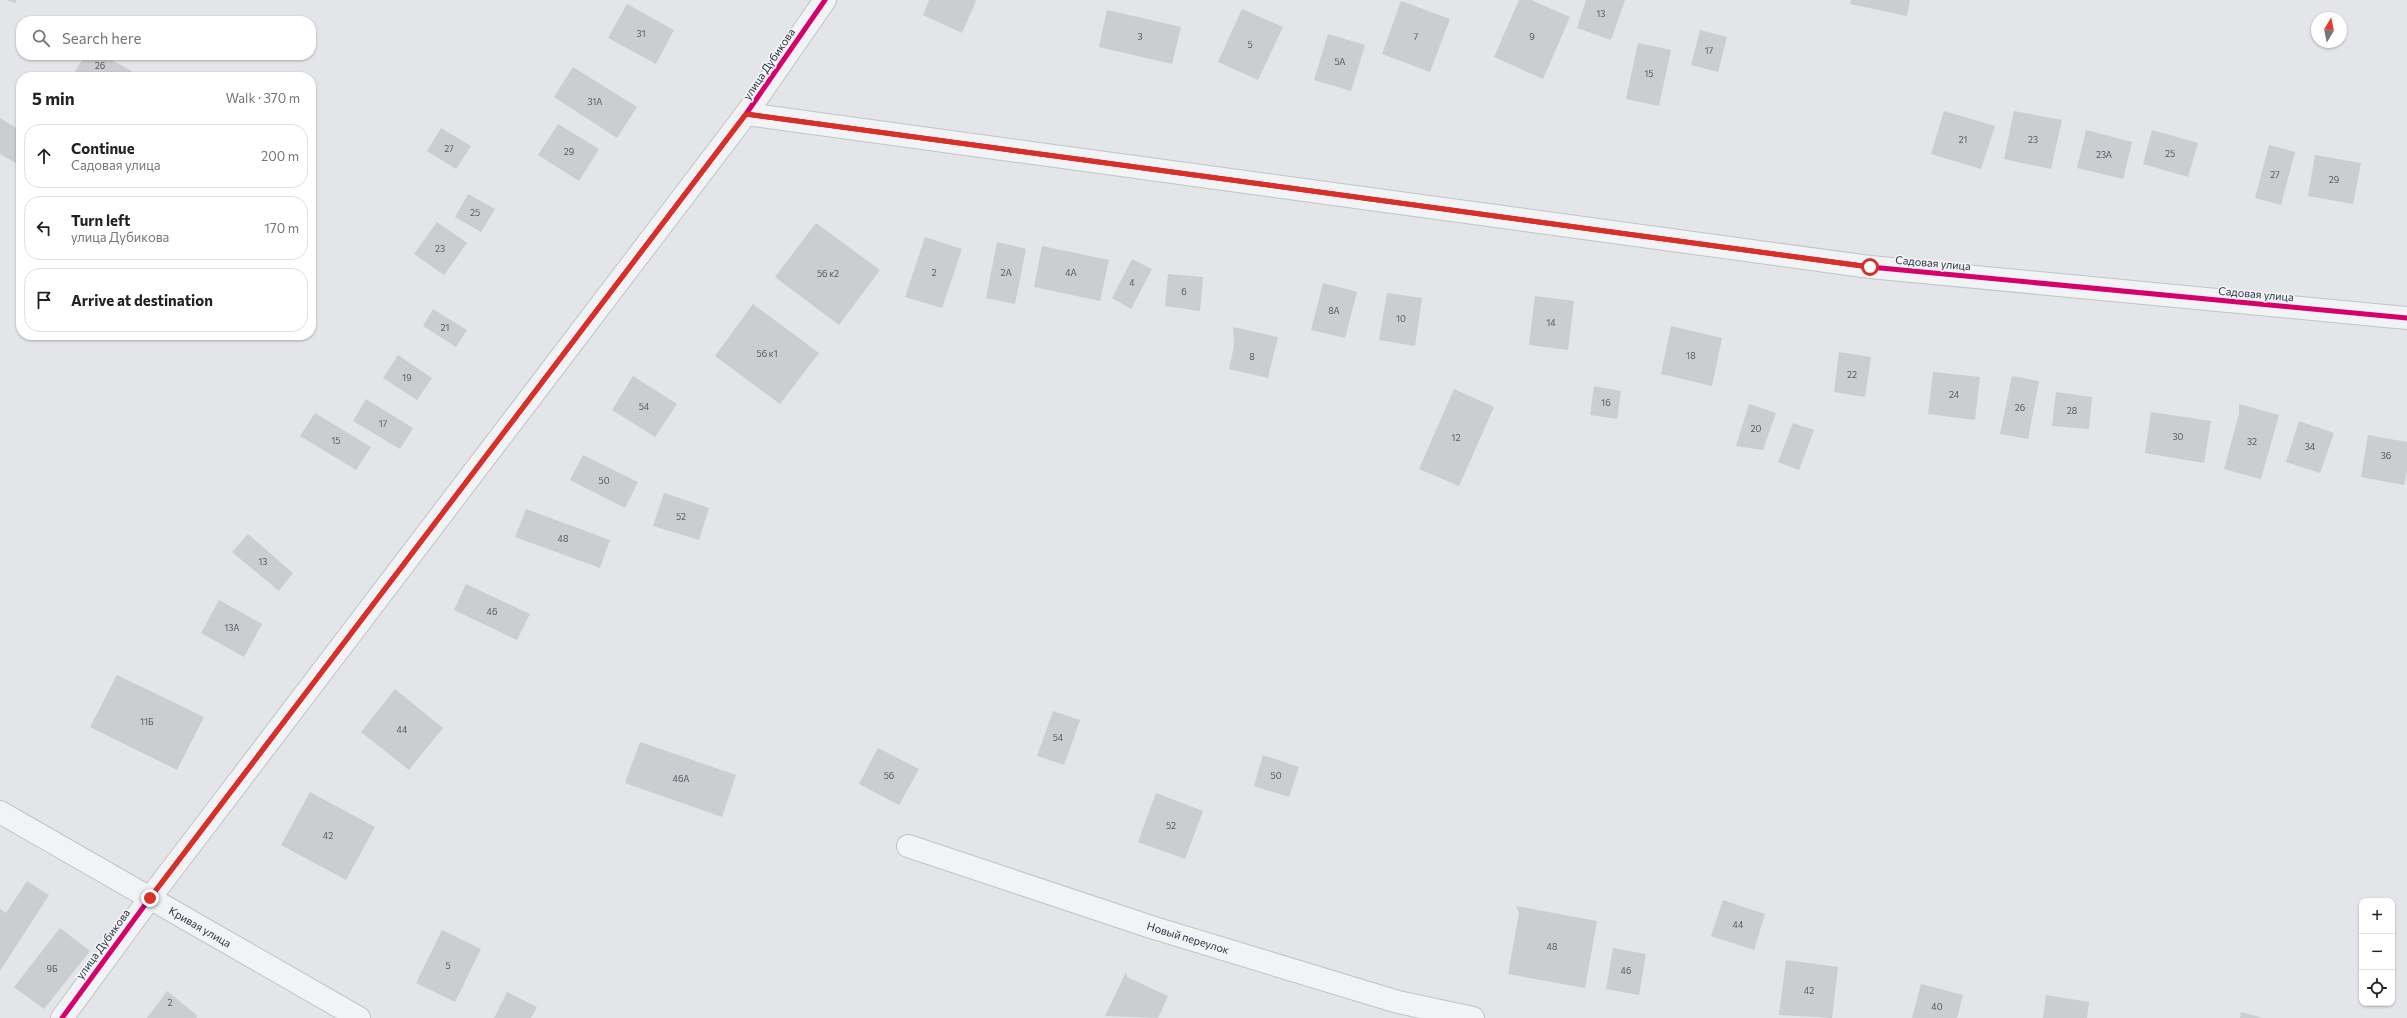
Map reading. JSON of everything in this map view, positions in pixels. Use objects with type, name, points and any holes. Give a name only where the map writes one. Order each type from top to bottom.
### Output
[{"type":"street","name":"улица Дубикова","points":[[62,1018],[150,898],[746,114],[825,0]]},
{"type":"street","name":"Садовая улица","points":[[746,114],[1870,267],[2407,318]]},
{"type":"street","name":"Кривая улица","points":[[0,812],[359,1018]]},
{"type":"street","name":"Новый переулок","points":[[908,846],[1166,931],[1398,1002],[1472,1018]]},
{"type":"building","points":[[7,0],[17,0],[15,3]]},
{"type":"building","points":[[929,0],[976,1],[962,33],[923,15]]},
{"type":"building","points":[[1519,0],[1531,0],[1570,17],[1543,79],[1494,57]]},
{"type":"building","points":[[1586,0],[1625,0],[1611,40],[1577,28]]},
{"type":"building","points":[[1851,0],[1910,0],[1907,16],[1850,4]]},
{"type":"building","points":[[1401,1],[1450,19],[1430,72],[1382,54]]},
{"type":"building","points":[[627,4],[674,30],[656,64],[608,38]]},
{"type":"building","points":[[1242,9],[1283,27],[1258,80],[1218,62]]},
{"type":"building","points":[[1107,10],[1181,27],[1172,64],[1099,47]]},
{"type":"building","points":[[1700,30],[1727,37],[1718,72],[1691,65]]},
{"type":"building","points":[[1328,34],[1365,45],[1351,91],[1314,80]]},
{"type":"building","points":[[1638,43],[1671,50],[1659,106],[1626,99]]},
{"type":"building","points":[[82,60],[112,60],[133,72],[75,72]]},
{"type":"building","points":[[573,67],[637,107],[617,138],[554,97]]},
{"type":"building","points":[[1944,111],[1995,126],[1981,169],[1931,154]]},
{"type":"building","points":[[2014,111],[2062,120],[2051,169],[2004,159]]},
{"type":"building","points":[[0,118],[16,128],[16,163],[0,154]]},
{"type":"building","points":[[558,124],[599,149],[579,181],[538,155]]},
{"type":"building","points":[[441,128],[471,146],[456,169],[427,151]]},
{"type":"building","points":[[2086,130],[2132,142],[2123,179],[2077,168]]},
{"type":"building","points":[[2152,130],[2198,143],[2188,177],[2143,164]]},
{"type":"building","points":[[2269,145],[2295,152],[2281,205],[2255,198]]},
{"type":"building","points":[[2315,155],[2361,163],[2353,204],[2308,196]]},
{"type":"building","points":[[468,194],[495,209],[481,232],[455,217]]},
{"type":"building","points":[[437,222],[467,243],[444,275],[414,254]]},
{"type":"building","points":[[816,223],[880,270],[839,325],[775,277]]},
{"type":"building","points":[[925,237],[962,249],[942,308],[905,297]]},
{"type":"building","points":[[997,242],[1026,249],[1015,304],[986,298]]},
{"type":"building","points":[[1042,246],[1109,260],[1100,301],[1034,287]]},
{"type":"building","points":[[1132,259],[1152,269],[1131,309],[1112,298]]},
{"type":"building","points":[[1168,274],[1203,277],[1200,311],[1165,306]]},
{"type":"building","points":[[1323,283],[1357,292],[1345,338],[1311,330]]},
{"type":"building","points":[[1387,293],[1422,298],[1415,346],[1379,340]]},
{"type":"building","points":[[1535,296],[1574,301],[1568,350],[1529,345]]},
{"type":"building","points":[[753,304],[819,353],[780,404],[715,356]]},
{"type":"building","points":[[433,309],[467,330],[456,347],[423,326]]},
{"type":"building","points":[[1671,326],[1722,338],[1712,386],[1661,374]]},
{"type":"building","points":[[1233,327],[1278,337],[1268,378],[1229,369],[1234,346]]},
{"type":"building","points":[[1839,352],[1871,357],[1865,397],[1834,392]]},
{"type":"building","points":[[398,355],[432,378],[417,400],[383,378]]},
{"type":"building","points":[[1933,372],[1980,377],[1975,420],[1928,414]]},
{"type":"building","points":[[633,376],[677,404],[655,437],[612,410]]},
{"type":"building","points":[[2012,376],[2039,381],[2028,439],[2000,434]]},
{"type":"building","points":[[1594,386],[1621,391],[1617,419],[1590,415]]},
{"type":"building","points":[[1454,389],[1494,407],[1459,486],[1419,469]]},
{"type":"building","points":[[2056,392],[2092,397],[2089,429],[2052,426]]},
{"type":"building","points":[[366,399],[413,428],[400,449],[353,421]]},
{"type":"building","points":[[1749,404],[1776,413],[1763,450],[1736,446]]},
{"type":"building","points":[[2239,404],[2279,415],[2261,479],[2224,469],[2239,414]]},
{"type":"building","points":[[2151,412],[2211,421],[2204,463],[2145,453]]},
{"type":"building","points":[[315,413],[371,447],[356,470],[300,436]]},
{"type":"building","points":[[2299,421],[2334,433],[2320,473],[2286,462]]},
{"type":"building","points":[[1793,423],[1814,430],[1799,470],[1778,462]]},
{"type":"building","points":[[2368,435],[2407,442],[2407,471],[2404,485],[2361,477]]},
{"type":"building","points":[[583,455],[638,482],[625,508],[570,480]]},
{"type":"building","points":[[664,493],[709,508],[699,540],[653,526]]},
{"type":"building","points":[[526,509],[610,540],[600,568],[515,537]]},
{"type":"building","points":[[248,534],[293,573],[279,591],[232,552]]},
{"type":"building","points":[[466,584],[530,614],[517,640],[454,610]]},
{"type":"building","points":[[219,600],[262,624],[244,657],[201,633]]},
{"type":"building","points":[[117,675],[204,717],[177,770],[90,727]]},
{"type":"building","points":[[395,689],[443,728],[409,770],[361,732]]},
{"type":"building","points":[[1053,711],[1080,720],[1064,765],[1037,756]]},
{"type":"building","points":[[640,742],[736,775],[722,817],[625,783]]},
{"type":"building","points":[[878,748],[919,769],[899,805],[859,784]]},
{"type":"building","points":[[1263,755],[1299,767],[1289,797],[1254,786]]},
{"type":"building","points":[[310,792],[375,827],[346,880],[281,845]]},
{"type":"building","points":[[1156,793],[1203,811],[1185,859],[1138,842]]},
{"type":"building","points":[[27,881],[49,895],[0,971],[0,909],[6,913]]},
{"type":"building","points":[[1723,900],[1765,914],[1754,950],[1711,936]]},
{"type":"building","points":[[1516,906],[1597,921],[1585,988],[1508,974],[1519,913]]},
{"type":"building","points":[[60,928],[90,951],[44,1009],[14,987]]},
{"type":"building","points":[[442,930],[481,949],[455,1002],[416,983]]},
{"type":"building","points":[[1613,948],[1646,954],[1639,995],[1606,989]]},
{"type":"building","points":[[1786,960],[1838,967],[1832,1018],[1779,1015]]},
{"type":"building","points":[[1126,972],[1127,977],[1168,996],[1158,1018],[1105,1016]]},
{"type":"building","points":[[1921,984],[1963,995],[1957,1018],[1912,1018]]},
{"type":"building","points":[[167,991],[198,1016],[196,1018],[147,1018]]},
{"type":"building","points":[[507,992],[537,1007],[531,1018],[494,1018]]},
{"type":"building","points":[[2046,995],[2089,1002],[2087,1018],[2043,1018]]},
{"type":"building","points":[[2241,1012],[2263,1018],[2240,1018]]},
{"type":"cycle path","points":[[62,1018],[150,898],[746,114],[825,0]]},
{"type":"cycle path","points":[[746,114],[1870,267],[2407,318]]},
{"type":"route","points":[[150,898],[746,114],[1870,267]]}]
